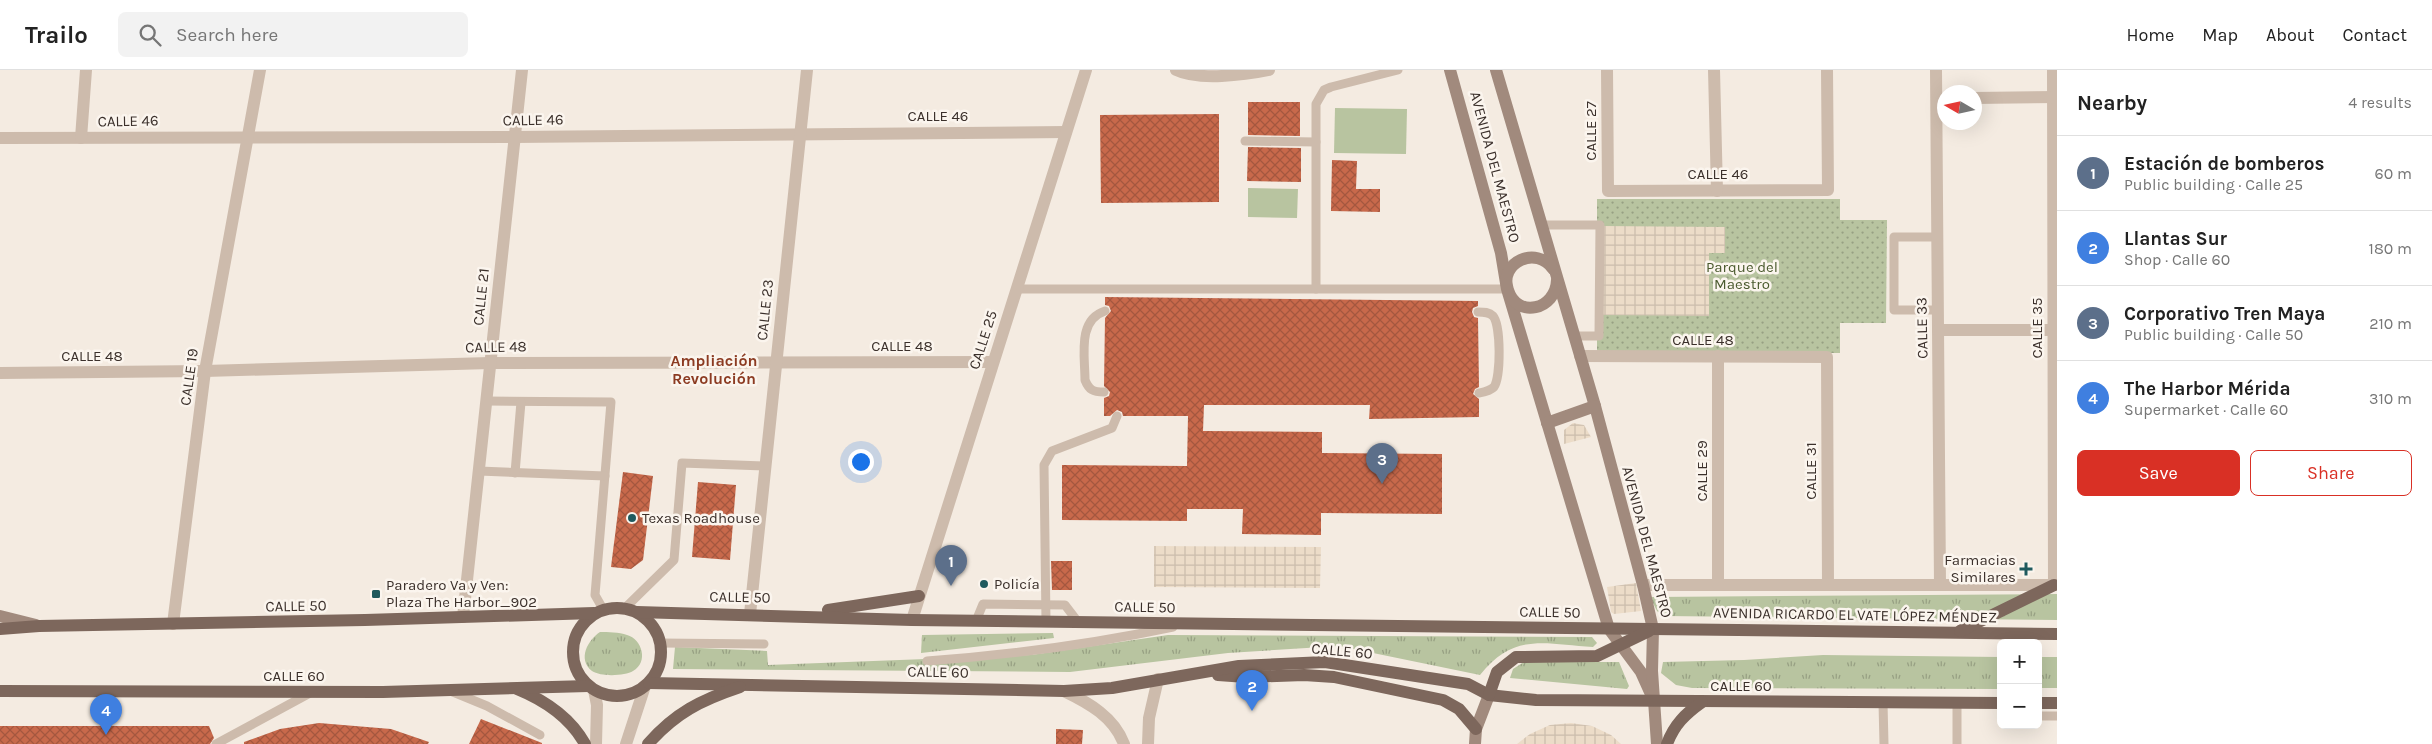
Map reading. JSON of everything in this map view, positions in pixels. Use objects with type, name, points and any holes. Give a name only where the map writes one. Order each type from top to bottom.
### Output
[{"type":"main road","points":[[1956,633],[2056,585]]},
{"type":"main road","points":[[799,615],[919,596]]},
{"type":"main road","points":[[631,610],[654,628],[660,643],[660,662],[647,684],[633,693],[620,696],[607,695],[591,688],[576,669],[572,648],[579,628],[598,611],[631,610]]},
{"type":"main road","name":"CALLE 50","points":[[631,610],[912,620],[1653,629]]},
{"type":"main road","name":"CALLE 50","points":[[0,629],[39,626],[463,617],[598,611]]},
{"type":"main road","points":[[1488,695],[1497,672],[1516,657],[1597,656],[1653,629]]},
{"type":"main road","name":"AVENIDA RICARDO EL VATE LÓPEZ MÉNDEZ","points":[[1653,629],[2057,634]]},
{"type":"main road","name":"CALLE 60","points":[[647,684],[748,684],[1064,691],[1112,688],[1239,666],[1324,662],[1468,684],[1488,695],[1536,700],[1997,703]]},
{"type":"main road","points":[[1200,673],[1246,677],[1310,675],[1347,680],[1443,700],[1452,704],[1466,716],[1476,729]]},
{"type":"main road","points":[[648,744],[677,715],[710,697],[748,684]]},
{"type":"main road","points":[[514,688],[538,699],[558,712],[585,744]]},
{"type":"main road","name":"CALLE 60","points":[[0,691],[312,692],[591,688]]},
{"type":"main road","points":[[1666,744],[1675,725],[1687,712],[1702,702]]},
{"type":"main road","points":[[2042,703],[2057,703]]},
{"type":"street","points":[[81,138],[86,70]]},
{"type":"street","points":[[248,136],[260,70]]},
{"type":"street","name":"CALLE 21","points":[[463,617],[522,70]]},
{"type":"street","name":"CALLE 23","points":[[750,614],[807,70]]},
{"type":"street","name":"CALLE 25","points":[[912,620],[1086,70]]},
{"type":"street","points":[[1176,70],[1186,75],[1205,76],[1269,70]]},
{"type":"street","name":"AVENIDA DEL MAESTRO","points":[[1450,70],[1501,253],[1507,289],[1609,629],[1641,672],[1653,702]]},
{"type":"street","name":"AVENIDA DEL MAESTRO","points":[[1496,70],[1595,406],[1643,585],[1653,629],[1653,702]]},
{"type":"street","name":"CALLE 27","points":[[1607,70],[1608,191]]},
{"type":"street","points":[[1714,70],[1718,190]]},
{"type":"street","name":"CALLE 46","points":[[1608,191],[1828,190],[1827,70]]},
{"type":"street","name":"CALLE 33","points":[[1936,70],[1938,85]]},
{"type":"street","name":"CALLE 35","points":[[2053,70],[2055,98],[2056,585]]},
{"type":"street","points":[[1982,98],[2055,98]]},
{"type":"street","name":"CALLE 33","points":[[1939,130],[1937,237],[1940,585]]},
{"type":"street","name":"CALLE 46","points":[[0,138],[248,136],[514,137],[1066,132]]},
{"type":"street","name":"CALLE 19","points":[[173,624],[205,371],[248,136]]},
{"type":"street","points":[[1526,257],[1543,259],[1556,275],[1554,295],[1548,302],[1533,308],[1517,303],[1507,289],[1508,273],[1512,266],[1526,257]]},
{"type":"street","points":[[1938,330],[2055,330]]},
{"type":"street","name":"CALLE 48","points":[[1580,356],[1827,357]]},
{"type":"street","name":"CALLE 29","points":[[1718,356],[1718,585]]},
{"type":"street","name":"CALLE 31","points":[[1827,357],[1828,585]]},
{"type":"street","name":"CALLE 48","points":[[0,373],[205,371],[490,363],[993,362]]},
{"type":"street","points":[[1547,423],[1595,406]]},
{"type":"street","name":"AVENIDA RICARDO EL VATE LÓPEZ MÉNDEZ","points":[[1643,585],[2056,585]]},
{"type":"street","points":[[0,616],[39,626]]},
{"type":"street","points":[[1148,744],[1149,718],[1158,680]]},
{"type":"street","points":[[626,744],[647,684]]},
{"type":"street","points":[[591,688],[597,705],[596,744]]},
{"type":"street","points":[[1064,691],[1086,701],[1105,716],[1119,731],[1124,744]]},
{"type":"street","points":[[1475,744],[1476,729],[1488,695]]},
{"type":"street","points":[[1653,702],[1657,744]]},
{"type":"lane","points":[[1316,289],[1316,104],[1324,90],[1398,70]]},
{"type":"lane","points":[[1246,141],[1316,142]]},
{"type":"lane","points":[[1541,225],[1600,225],[1599,336],[1574,336]]},
{"type":"lane","points":[[1937,237],[1894,237],[1894,310],[1938,310]]},
{"type":"lane","points":[[1016,289],[1507,289]]},
{"type":"lane","points":[[1104,392],[1094,392],[1088,387],[1085,380],[1086,327],[1094,315],[1105,311]]},
{"type":"lane","points":[[1478,312],[1488,312],[1494,317],[1499,330],[1497,379],[1494,386],[1486,392],[1479,393]]},
{"type":"lane","points":[[486,402],[611,402],[595,595],[598,611]]},
{"type":"lane","points":[[515,473],[521,402]]},
{"type":"lane","points":[[1046,622],[1044,465],[1052,452],[1112,428],[1117,416]]},
{"type":"lane","points":[[631,610],[674,560],[682,463],[765,466]]},
{"type":"lane","points":[[479,471],[605,476]]},
{"type":"lane","points":[[976,621],[983,604],[1065,605],[1078,622]]},
{"type":"lane","points":[[927,661],[974,658],[1129,636],[1188,623]]},
{"type":"lane","points":[[660,643],[764,644]]},
{"type":"lane","points":[[448,690],[487,706],[540,735]]},
{"type":"lane","points":[[216,744],[312,692]]},
{"type":"lane","points":[[1884,703],[1884,744]]},
{"type":"lane","points":[[1957,703],[1957,744]]},
{"type":"lane","points":[[2042,716],[2057,716]]},
{"type":"green space","points":[[1335,108],[1407,109],[1406,154],[1334,153]]},
{"type":"green space","points":[[1248,188],[1298,189],[1297,218],[1248,217]]},
{"type":"green space","name":"Parque del Maestro","points":[[1597,199],[1840,199],[1840,220],[1887,220],[1886,323],[1840,323],[1840,353],[1597,352]]},
{"type":"green space","points":[[2057,594],[2057,620],[1663,616],[1657,611],[1651,599],[1652,597]]},
{"type":"green space","points":[[600,632],[624,634],[637,641],[642,651],[641,662],[638,667],[629,673],[619,675],[607,675],[592,671],[585,661],[586,650]]},
{"type":"green space","points":[[1053,633],[1054,638],[921,653],[922,635]]},
{"type":"green space","points":[[1168,635],[1592,637],[1597,643],[1593,647],[1545,643],[1518,646],[1505,652],[1493,661],[1480,675],[1339,646],[1228,653],[1070,672],[673,669],[675,647],[767,651],[768,665],[1031,655]]},
{"type":"green space","points":[[1823,655],[1997,657],[1997,689],[1692,688],[1676,685],[1661,673],[1663,662],[1744,660]]},
{"type":"green space","points":[[2042,657],[2057,657],[2057,688],[2042,688]]},
{"type":"green space","points":[[1524,662],[1619,662],[1629,686],[1627,689],[1510,678],[1513,669]]},
{"type":"shaded area","points":[[1602,226],[1725,227],[1725,253],[1709,253],[1709,316],[1602,315]]},
{"type":"shaded area","points":[[1573,423],[1584,425],[1591,437],[1564,444],[1564,430]]},
{"type":"shaded area","points":[[1154,546],[1321,547],[1320,588],[1154,587]]},
{"type":"shaded area","points":[[1636,583],[1641,611],[1614,614],[1611,612],[1607,587]]},
{"type":"shaded area","points":[[1571,723],[1592,726],[1611,735],[1621,744],[1517,744],[1530,734],[1550,725]]},
{"type":"building","points":[[1248,102],[1300,102],[1300,136],[1248,135]]},
{"type":"building","points":[[1219,114],[1219,202],[1101,203],[1100,115]]},
{"type":"building","points":[[1248,147],[1301,148],[1301,182],[1247,181]]},
{"type":"building","points":[[1332,160],[1357,161],[1356,189],[1380,189],[1380,212],[1331,211]]},
{"type":"building","points":[[1105,297],[1478,301],[1478,306],[1473,308],[1472,312],[1474,317],[1478,318],[1479,387],[1475,389],[1473,394],[1479,399],[1479,417],[1369,419],[1370,405],[1204,405],[1203,431],[1322,432],[1322,453],[1442,454],[1442,514],[1321,513],[1321,535],[1242,534],[1243,509],[1187,509],[1187,521],[1062,520],[1062,465],[1187,466],[1188,416],[1123,416],[1122,412],[1117,410],[1110,416],[1104,416],[1104,398],[1109,396],[1110,392],[1104,386],[1105,318],[1111,311],[1109,306],[1105,305]]},
{"type":"building","name":"Texas Roadhouse","points":[[623,472],[653,476],[643,560],[631,569],[611,567]]},
{"type":"building","points":[[698,482],[736,485],[730,560],[692,557]]},
{"type":"building","points":[[1051,561],[1072,561],[1072,590],[1052,590]]},
{"type":"building","points":[[481,719],[542,743],[542,744],[469,744]]},
{"type":"building","points":[[319,723],[391,729],[429,742],[428,744],[244,744],[244,742],[280,729]]},
{"type":"building","points":[[0,726],[209,726],[214,738],[210,744],[0,744]]},
{"type":"building","points":[[1056,729],[1083,730],[1082,744],[1056,744]]},
{"type":"place","name":"Corporativo Tren Maya","points":[[1382,484]]},
{"type":"place","name":"Texas Roadhouse","points":[[632,518]]},
{"type":"place","name":"Farmacias Similares","points":[[2026,569]]},
{"type":"place","name":"Policía","points":[[984,584]]},
{"type":"place","name":"Estación de bomberos","points":[[951,586]]},
{"type":"place","name":"Paradero Va y Ven: Plaza The Harbor_902","points":[[376,594]]},
{"type":"place","name":"Llantas Sur","points":[[1252,711]]},
{"type":"place","name":"The Harbor Mérida","points":[[106,735]]},
{"type":"district","name":"Ampliación Revolución","points":[[714,369]]}]
